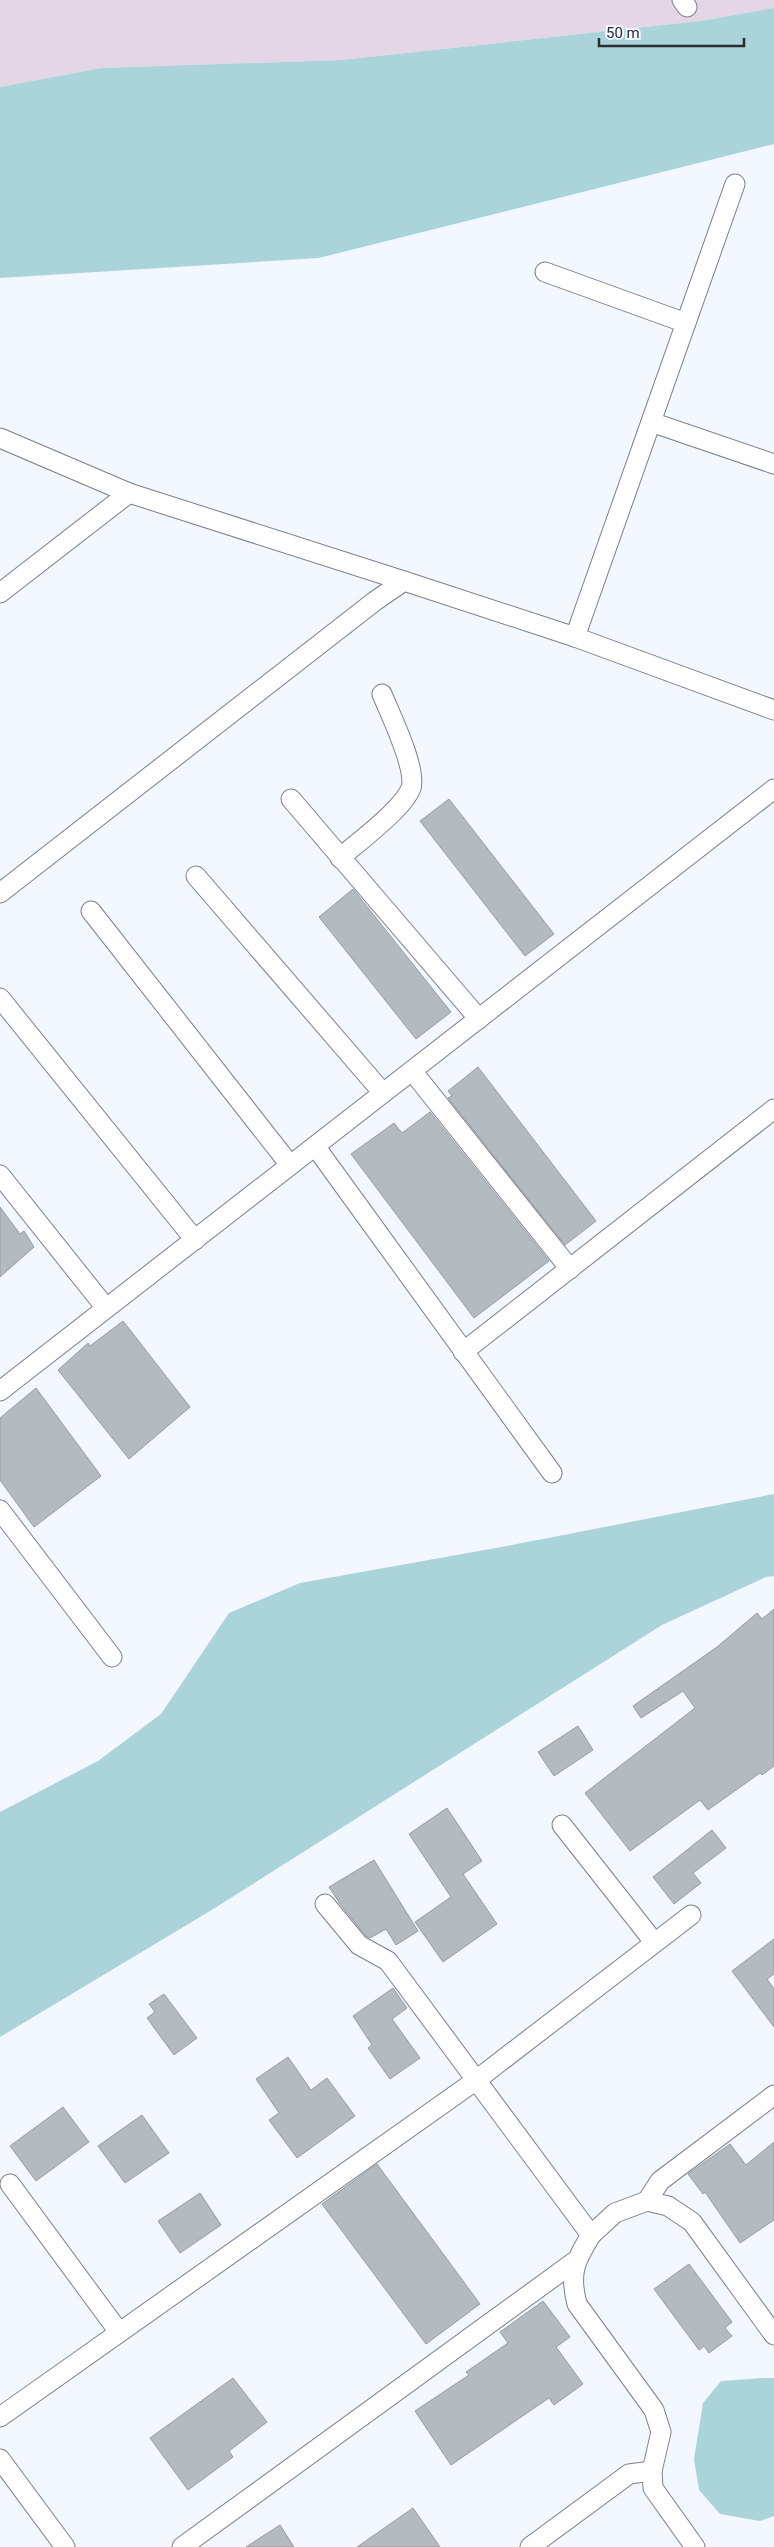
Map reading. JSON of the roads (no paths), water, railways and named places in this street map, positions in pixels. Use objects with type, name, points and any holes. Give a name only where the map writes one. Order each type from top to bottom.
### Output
[{"type":"street","points":[[575,637],[735,184]]},
{"type":"street","points":[[544,272],[686,323]]},
{"type":"street","points":[[651,422],[774,464]]},
{"type":"street","points":[[0,438],[129,493],[575,637],[774,710]]},
{"type":"street","points":[[0,593],[129,493]]},
{"type":"street","points":[[0,893],[375,601],[404,581]]},
{"type":"street","points":[[340,858],[402,803],[411,787],[410,768],[382,694]]},
{"type":"street","points":[[4,1381],[106,1308],[195,1240],[774,789]]},
{"type":"street","points":[[291,800],[479,1019]]},
{"type":"street","points":[[196,876],[383,1093]]},
{"type":"street","points":[[91,911],[290,1165]]},
{"type":"street","points":[[0,998],[195,1240]]},
{"type":"street","points":[[413,1072],[570,1269]]},
{"type":"street","points":[[463,1352],[774,1110]]},
{"type":"street","points":[[315,1146],[552,1473]]},
{"type":"street","points":[[0,1175],[106,1308]]},
{"type":"street","points":[[0,1510],[112,1657]]},
{"type":"street","points":[[562,1825],[654,1942]]},
{"type":"street","points":[[324,1904],[359,1945],[388,1961],[475,2081],[591,2235]]},
{"type":"street","points":[[0,2417],[475,2081],[691,1915]]},
{"type":"street","points":[[647,2201],[660,2181],[774,2095]]},
{"type":"street","points":[[10,2184],[120,2332]]},
{"type":"street","points":[[182,2547],[574,2262],[591,2235],[615,2213],[647,2201],[668,2206],[692,2222],[774,2335]]},
{"type":"street","points":[[574,2262],[573,2288],[577,2304],[654,2410],[661,2432],[652,2471],[653,2488],[695,2547]]},
{"type":"street","points":[[0,2459],[65,2547]]},
{"type":"street","points":[[530,2547],[629,2474],[652,2471]]},
{"type":"water","points":[[774,8],[774,144],[319,258],[0,278],[0,87],[101,68],[341,60],[700,21]]},
{"type":"water","points":[[774,1494],[774,1576],[766,1577],[662,1625],[210,1911],[0,2037],[0,1812],[98,1761],[161,1714],[229,1613],[300,1583],[507,1546]]},
{"type":"water","points":[[774,2378],[774,2516],[760,2521],[720,2514],[699,2490],[694,2459],[703,2403],[721,2381]]}]
